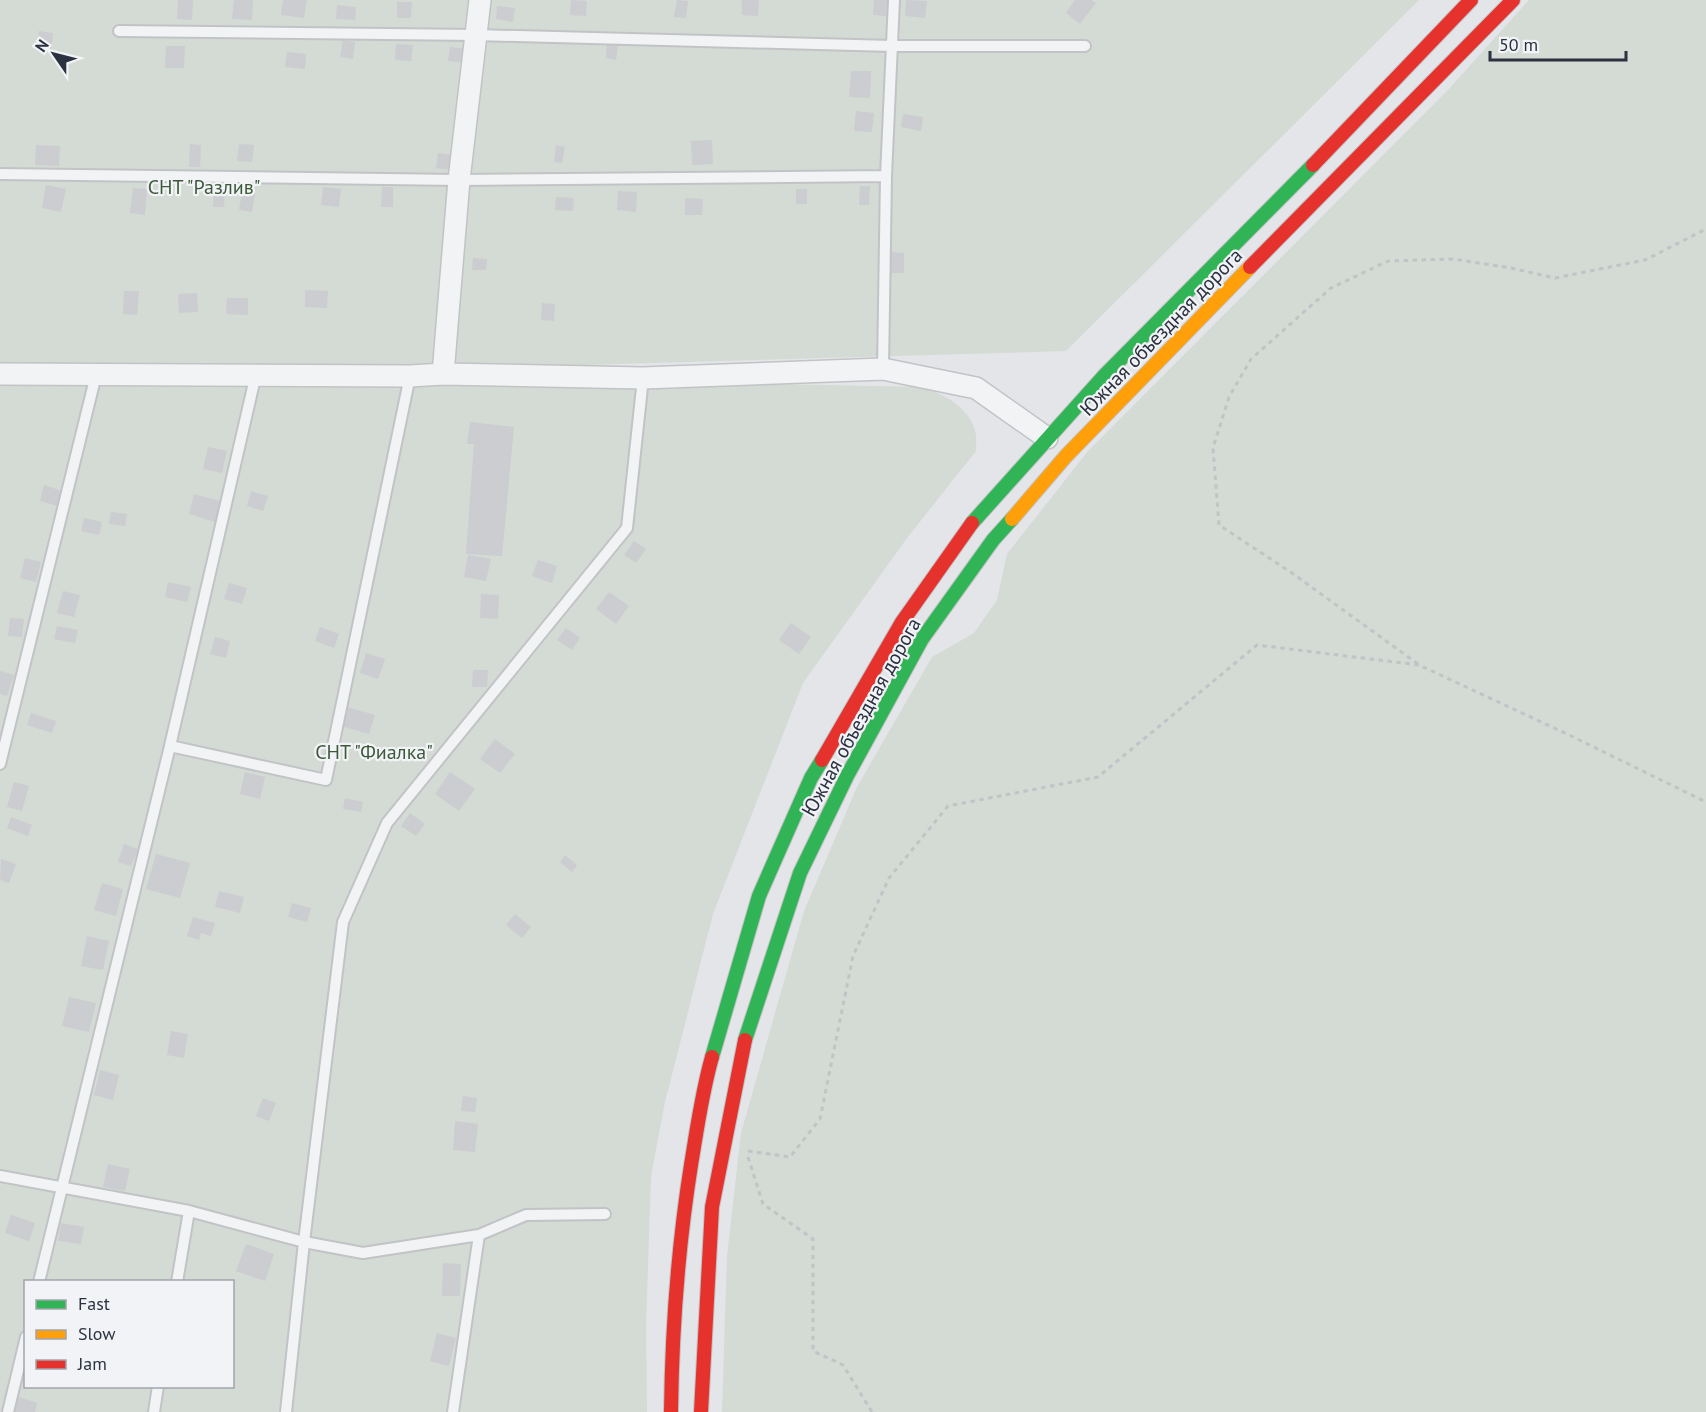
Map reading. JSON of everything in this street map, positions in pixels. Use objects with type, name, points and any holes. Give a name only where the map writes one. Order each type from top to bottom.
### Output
[{"type":"main road","name":"Южная объездная дорога","points":[[671,1412],[672,1351],[682,1224],[696,1132],[711,1061],[759,896],[811,778],[902,622],[970,525],[1104,376],[1321,157],[1471,0]]},
{"type":"main road","name":"Южная объездная дорога","points":[[701,1412],[712,1207],[745,1040],[800,873],[847,776],[922,639],[993,540],[1066,456],[1513,0]]},
{"type":"main road","points":[[1047,438],[1066,456]]},
{"type":"main road","points":[[1029,459],[1049,477]]},
{"type":"street","points":[[443,374],[459,180],[480,0]]},
{"type":"street","points":[[0,374],[410,376],[443,374],[643,378],[883,369],[976,388],[1047,438]]},
{"type":"lane","points":[[883,369],[886,176],[894,0]]},
{"type":"lane","points":[[119,31],[475,35],[892,46],[1085,46]]},
{"type":"lane","points":[[0,174],[459,180],[886,176]]},
{"type":"lane","points":[[39,1280],[170,746],[256,374]]},
{"type":"lane","points":[[0,764],[96,375]]},
{"type":"lane","points":[[170,746],[326,780],[410,376]]},
{"type":"lane","points":[[286,1412],[343,922],[387,823],[627,528],[643,378]]},
{"type":"lane","points":[[0,1176],[189,1211],[304,1242],[363,1254],[479,1235],[526,1215],[605,1214]]},
{"type":"lane","points":[[177,1280],[189,1211]]},
{"type":"lane","points":[[453,1412],[479,1235]]},
{"type":"lane","points":[[8,1412],[24,1345]]},
{"type":"lane","points":[[154,1412],[158,1388]]},
{"type":"path","points":[[1706,229],[1645,260],[1555,278],[1453,259],[1388,261],[1331,288],[1251,359],[1229,397],[1213,448],[1219,525],[1292,573],[1419,665],[1706,802]]},
{"type":"path","points":[[872,1412],[843,1365],[813,1350],[813,1239],[763,1204],[746,1150],[790,1157],[820,1119],[853,956],[889,878],[948,806],[1098,777],[1257,645],[1419,665]]},
{"type":"green space","name":"СНТ \"Фиалка\"","points":[[0,0],[1419,0],[1066,351],[275,374],[921,387],[959,406],[970,419],[975,430],[976,451],[907,538],[803,683],[713,914],[665,1102],[651,1176],[646,1325],[647,1412],[0,1412]]},
{"type":"green space","points":[[1529,0],[1706,0],[1706,1412],[722,1412],[727,1257],[741,1133],[804,911],[857,787],[932,657],[974,633],[997,600],[1007,554],[1088,451],[1448,90]]},
{"type":"building","points":[[178,0],[193,0],[192,20],[177,19]]},
{"type":"building","points":[[234,0],[253,0],[252,20],[232,19]]},
{"type":"building","points":[[283,0],[307,0],[304,18],[281,15]]},
{"type":"building","points":[[571,0],[587,1],[586,16],[570,15]]},
{"type":"building","points":[[677,0],[688,1],[686,18],[674,17]]},
{"type":"building","points":[[742,0],[759,0],[758,16],[742,15]]},
{"type":"building","points":[[874,0],[888,0],[886,16],[873,15]]},
{"type":"building","points":[[906,0],[927,1],[925,18],[905,16]]},
{"type":"building","points":[[1075,0],[1091,0],[1096,3],[1080,24],[1066,13]]},
{"type":"building","points":[[397,2],[412,2],[411,18],[397,18]]},
{"type":"building","points":[[337,5],[356,7],[355,20],[336,19]]},
{"type":"building","points":[[497,6],[515,8],[513,22],[496,19]]},
{"type":"building","points":[[39,31],[53,33],[51,52],[37,51]]},
{"type":"building","points":[[343,40],[355,42],[353,59],[340,57]]},
{"type":"building","points":[[396,44],[413,45],[411,61],[395,60]]},
{"type":"building","points":[[607,44],[618,45],[616,60],[606,58]]},
{"type":"building","points":[[166,46],[185,46],[184,68],[165,68]]},
{"type":"building","points":[[450,47],[467,49],[466,63],[448,61]]},
{"type":"building","points":[[287,52],[306,54],[305,69],[285,67]]},
{"type":"building","points":[[851,71],[871,71],[870,98],[849,97]]},
{"type":"building","points":[[856,111],[874,113],[872,132],[854,131]]},
{"type":"building","points":[[903,114],[923,117],[921,131],[901,127]]},
{"type":"building","points":[[712,140],[713,164],[692,165],[691,141]]},
{"type":"building","points":[[190,144],[201,145],[200,167],[189,167]]},
{"type":"building","points":[[239,144],[254,145],[252,162],[237,161]]},
{"type":"building","points":[[36,145],[60,146],[59,166],[35,165]]},
{"type":"building","points":[[556,145],[565,147],[562,163],[554,162]]},
{"type":"building","points":[[438,153],[454,155],[452,170],[436,168]]},
{"type":"building","points":[[46,185],[66,189],[61,212],[42,208]]},
{"type":"building","points":[[860,186],[870,186],[869,205],[859,205]]},
{"type":"building","points":[[323,187],[341,189],[339,207],[321,205]]},
{"type":"building","points":[[382,187],[393,187],[393,207],[381,207]]},
{"type":"building","points":[[133,188],[147,189],[145,215],[130,213]]},
{"type":"building","points":[[214,189],[225,189],[224,207],[213,207]]},
{"type":"building","points":[[796,189],[807,189],[807,204],[796,204]]},
{"type":"building","points":[[618,191],[637,192],[636,212],[617,210]]},
{"type":"building","points":[[242,192],[255,194],[252,212],[239,210]]},
{"type":"building","points":[[556,197],[574,198],[573,211],[555,210]]},
{"type":"building","points":[[685,198],[703,199],[702,215],[685,215]]},
{"type":"building","points":[[890,252],[904,253],[904,273],[890,273]]},
{"type":"building","points":[[473,258],[487,259],[486,270],[472,270]]},
{"type":"building","points":[[305,290],[328,291],[327,308],[305,307]]},
{"type":"building","points":[[124,291],[139,291],[137,315],[123,314]]},
{"type":"building","points":[[197,293],[198,312],[179,313],[178,294]]},
{"type":"building","points":[[227,298],[248,298],[248,315],[226,314]]},
{"type":"building","points":[[542,303],[555,304],[554,321],[541,320]]},
{"type":"building","points":[[470,422],[514,427],[502,556],[466,554],[474,444],[467,444]]},
{"type":"building","points":[[208,447],[227,451],[222,473],[203,469]]},
{"type":"building","points":[[44,485],[62,491],[58,506],[40,501]]},
{"type":"building","points":[[251,491],[268,496],[263,511],[247,506]]},
{"type":"building","points":[[194,494],[220,501],[215,522],[189,514]]},
{"type":"building","points":[[111,512],[127,514],[125,526],[109,524]]},
{"type":"building","points":[[84,518],[102,522],[99,535],[81,531]]},
{"type":"building","points":[[634,541],[646,549],[636,563],[624,555]]},
{"type":"building","points":[[468,555],[491,559],[486,581],[464,577]]},
{"type":"building","points":[[25,558],[41,562],[36,582],[20,578]]},
{"type":"building","points":[[538,560],[557,566],[552,583],[532,576]]},
{"type":"building","points":[[168,582],[191,587],[187,602],[165,597]]},
{"type":"building","points":[[229,583],[247,588],[242,604],[224,599]]},
{"type":"building","points":[[63,591],[80,595],[74,617],[57,613]]},
{"type":"building","points":[[609,592],[629,606],[616,624],[596,609]]},
{"type":"building","points":[[481,594],[499,595],[498,619],[480,618]]},
{"type":"building","points":[[10,618],[24,619],[22,637],[8,636]]},
{"type":"building","points":[[791,623],[811,637],[799,654],[779,640]]},
{"type":"building","points":[[57,626],[78,630],[75,643],[54,639]]},
{"type":"building","points":[[320,627],[339,634],[334,648],[315,641]]},
{"type":"building","points":[[566,628],[580,638],[572,650],[557,640]]},
{"type":"building","points":[[215,637],[230,641],[226,658],[210,654]]},
{"type":"building","points":[[366,653],[385,659],[378,679],[360,673]]},
{"type":"building","points":[[473,670],[488,670],[487,687],[472,687]]},
{"type":"building","points":[[0,671],[14,675],[7,696],[0,694]]},
{"type":"building","points":[[347,707],[375,715],[369,734],[341,726]]},
{"type":"building","points":[[31,713],[56,721],[52,733],[27,725]]},
{"type":"building","points":[[495,739],[515,754],[500,773],[480,759]]},
{"type":"building","points":[[245,772],[265,777],[260,799],[240,794]]},
{"type":"building","points":[[450,772],[475,789],[459,811],[435,794]]},
{"type":"building","points":[[14,782],[29,786],[22,811],[7,807]]},
{"type":"building","points":[[345,798],[363,802],[361,812],[343,809]]},
{"type":"building","points":[[410,813],[425,824],[416,836],[401,826]]},
{"type":"building","points":[[11,817],[32,825],[28,836],[7,828]]},
{"type":"building","points":[[124,844],[138,849],[131,866],[118,862]]},
{"type":"building","points":[[156,854],[190,863],[180,898],[146,889]]},
{"type":"building","points":[[565,855],[577,865],[572,872],[560,862]]},
{"type":"building","points":[[1,859],[16,864],[9,883],[0,880]]},
{"type":"building","points":[[102,883],[123,889],[116,916],[94,910]]},
{"type":"building","points":[[219,891],[244,897],[240,913],[215,907]]},
{"type":"building","points":[[292,903],[311,908],[307,922],[288,917]]},
{"type":"building","points":[[515,914],[531,927],[522,938],[506,925]]},
{"type":"building","points":[[193,917],[215,923],[211,936],[201,933],[199,940],[187,936]]},
{"type":"building","points":[[87,936],[109,941],[103,970],[81,966]]},
{"type":"building","points":[[69,997],[96,1003],[89,1032],[62,1026]]},
{"type":"building","points":[[171,1031],[188,1034],[184,1058],[167,1055]]},
{"type":"building","points":[[100,1070],[119,1075],[113,1100],[94,1095]]},
{"type":"building","points":[[463,1096],[477,1098],[475,1112],[461,1111]]},
{"type":"building","points":[[263,1098],[276,1103],[269,1121],[256,1116]]},
{"type":"building","points":[[455,1121],[478,1124],[475,1152],[453,1150]]},
{"type":"building","points":[[108,1164],[130,1169],[125,1191],[103,1187]]},
{"type":"building","points":[[11,1215],[35,1223],[29,1241],[5,1233]]},
{"type":"building","points":[[61,1223],[84,1227],[81,1244],[58,1241]]},
{"type":"building","points":[[246,1244],[274,1254],[265,1281],[236,1271]]},
{"type":"building","points":[[443,1263],[461,1264],[460,1296],[442,1296]]},
{"type":"building","points":[[437,1333],[456,1338],[449,1366],[430,1361]]},
{"type":"building","points":[[19,1397],[37,1403],[35,1412],[14,1412]]},
{"type":"traffic: fast","points":[[972,523],[1104,376],[1313,165]]},
{"type":"traffic: fast","points":[[745,1040],[800,873],[847,776],[922,639],[993,540],[1012,519]]},
{"type":"traffic: fast","points":[[712,1057],[759,896],[811,778],[822,760]]},
{"type":"traffic: slow","points":[[1012,519],[1066,456],[1250,267]]},
{"type":"traffic: jam","points":[[1313,165],[1471,0]]},
{"type":"traffic: jam","points":[[1250,267],[1513,0]]},
{"type":"traffic: jam","points":[[822,760],[902,622],[972,523]]},
{"type":"traffic: jam","points":[[701,1412],[712,1207],[745,1040]]},
{"type":"traffic: jam","points":[[671,1412],[679,1257],[691,1165],[712,1057]]},
{"type":"park label","name":"СНТ \"Разлив\"","points":[[204,187]]}]
